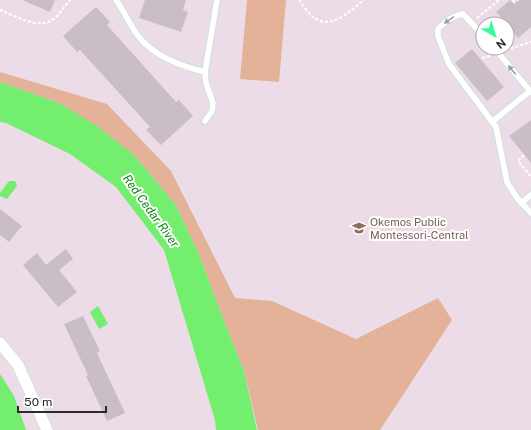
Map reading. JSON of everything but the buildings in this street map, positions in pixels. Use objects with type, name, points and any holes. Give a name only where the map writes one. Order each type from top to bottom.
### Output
[{"type":"street","points":[[0,343],[18,365],[47,430]]},
{"type":"lane","points":[[116,0],[133,28],[148,47],[174,62],[205,72]]},
{"type":"lane","points":[[205,121],[212,112],[213,103],[206,83],[205,72],[217,0]]},
{"type":"lane","points":[[475,26],[463,14],[456,15],[447,19],[438,29],[438,36],[449,64],[496,127],[507,182],[521,203],[531,213]]},
{"type":"lane","points":[[492,122],[530,91],[501,56]]},
{"type":"lane","points":[[521,203],[531,195]]},
{"type":"path","points":[[0,10],[33,22],[47,23],[56,18],[70,0]]},
{"type":"path","points":[[299,0],[312,16],[324,22],[331,22],[338,21],[364,0]]},
{"type":"path","points":[[471,22],[499,0]]},
{"type":"path","points":[[524,155],[518,161],[531,177]]},
{"type":"shaded area","points":[[247,0],[286,0],[279,82],[240,79]]},
{"type":"shaded area","points":[[0,72],[107,104],[171,171],[235,298],[272,301],[356,339],[438,298],[452,320],[380,430],[258,430],[244,371],[198,252],[175,204],[134,155],[59,103],[0,82]]},
{"type":"water","name":"Red Cedar River","points":[[0,82],[59,103],[97,126],[134,155],[175,204],[198,252],[244,371],[257,430],[216,430],[215,420],[164,250],[116,187],[70,154],[6,123],[0,122]]},
{"type":"water","points":[[9,181],[16,182],[17,186],[7,199],[0,196],[0,193]]},
{"type":"water","points":[[98,306],[108,324],[99,329],[90,312]]},
{"type":"water","points":[[0,374],[14,396],[26,430],[0,430]]},
{"type":"place","name":"Okemos Public Montessori-Central","points":[[359,228]]}]
